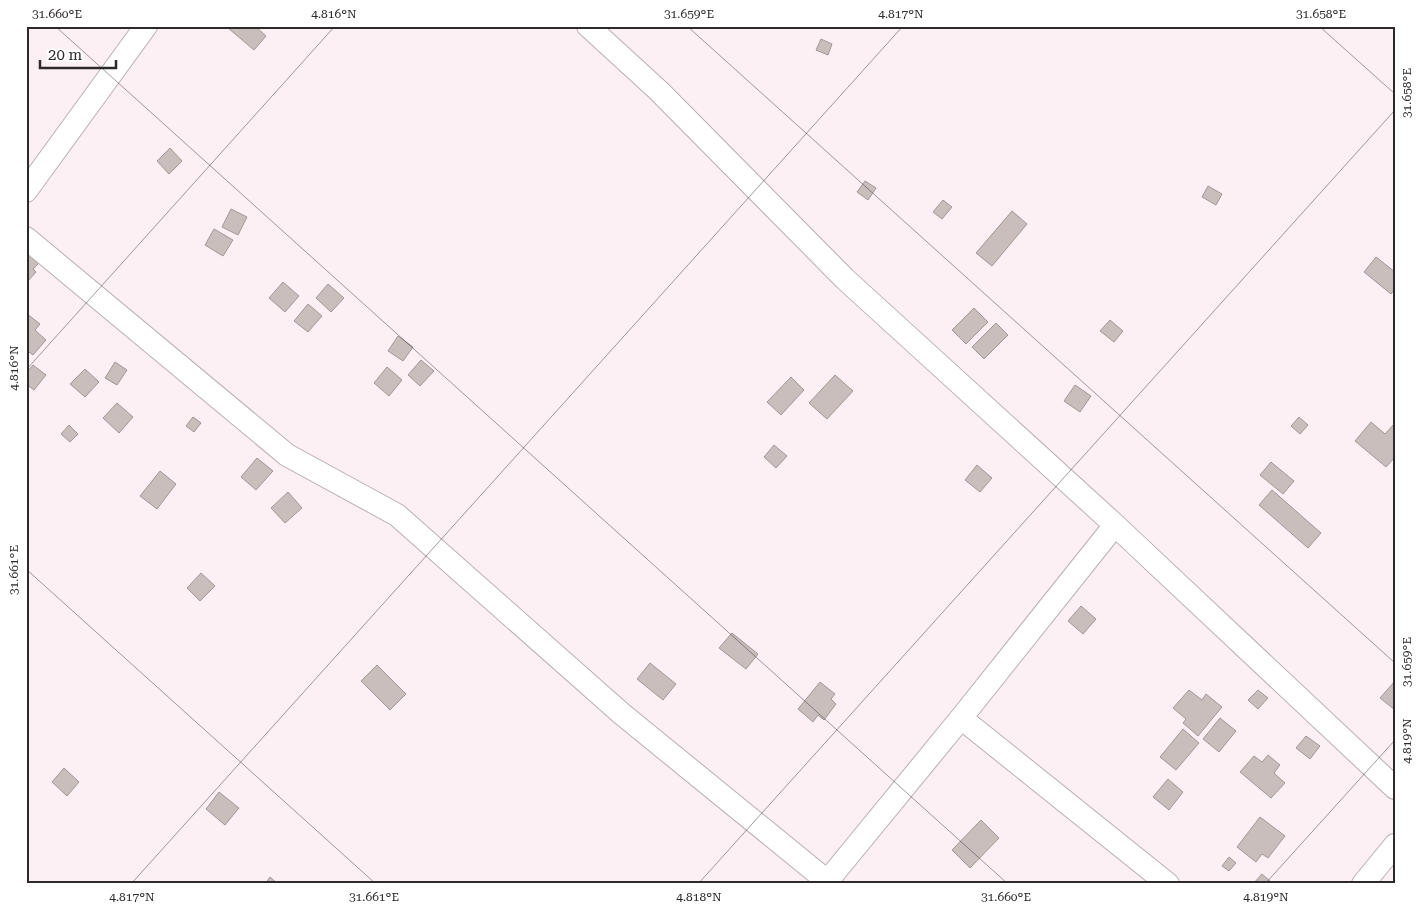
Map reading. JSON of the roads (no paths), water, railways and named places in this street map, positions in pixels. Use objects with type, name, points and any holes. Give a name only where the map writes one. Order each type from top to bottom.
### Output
[{"type":"street","points":[[26,191],[146,26]]},
{"type":"street","points":[[588,26],[659,91],[845,279],[1115,525],[1395,788]]},
{"type":"street","points":[[26,238],[287,456],[397,515],[622,714],[826,882],[961,718],[1115,525]]},
{"type":"street","points":[[961,718],[1168,884]]},
{"type":"street","points":[[1363,884],[1395,845]]}]
